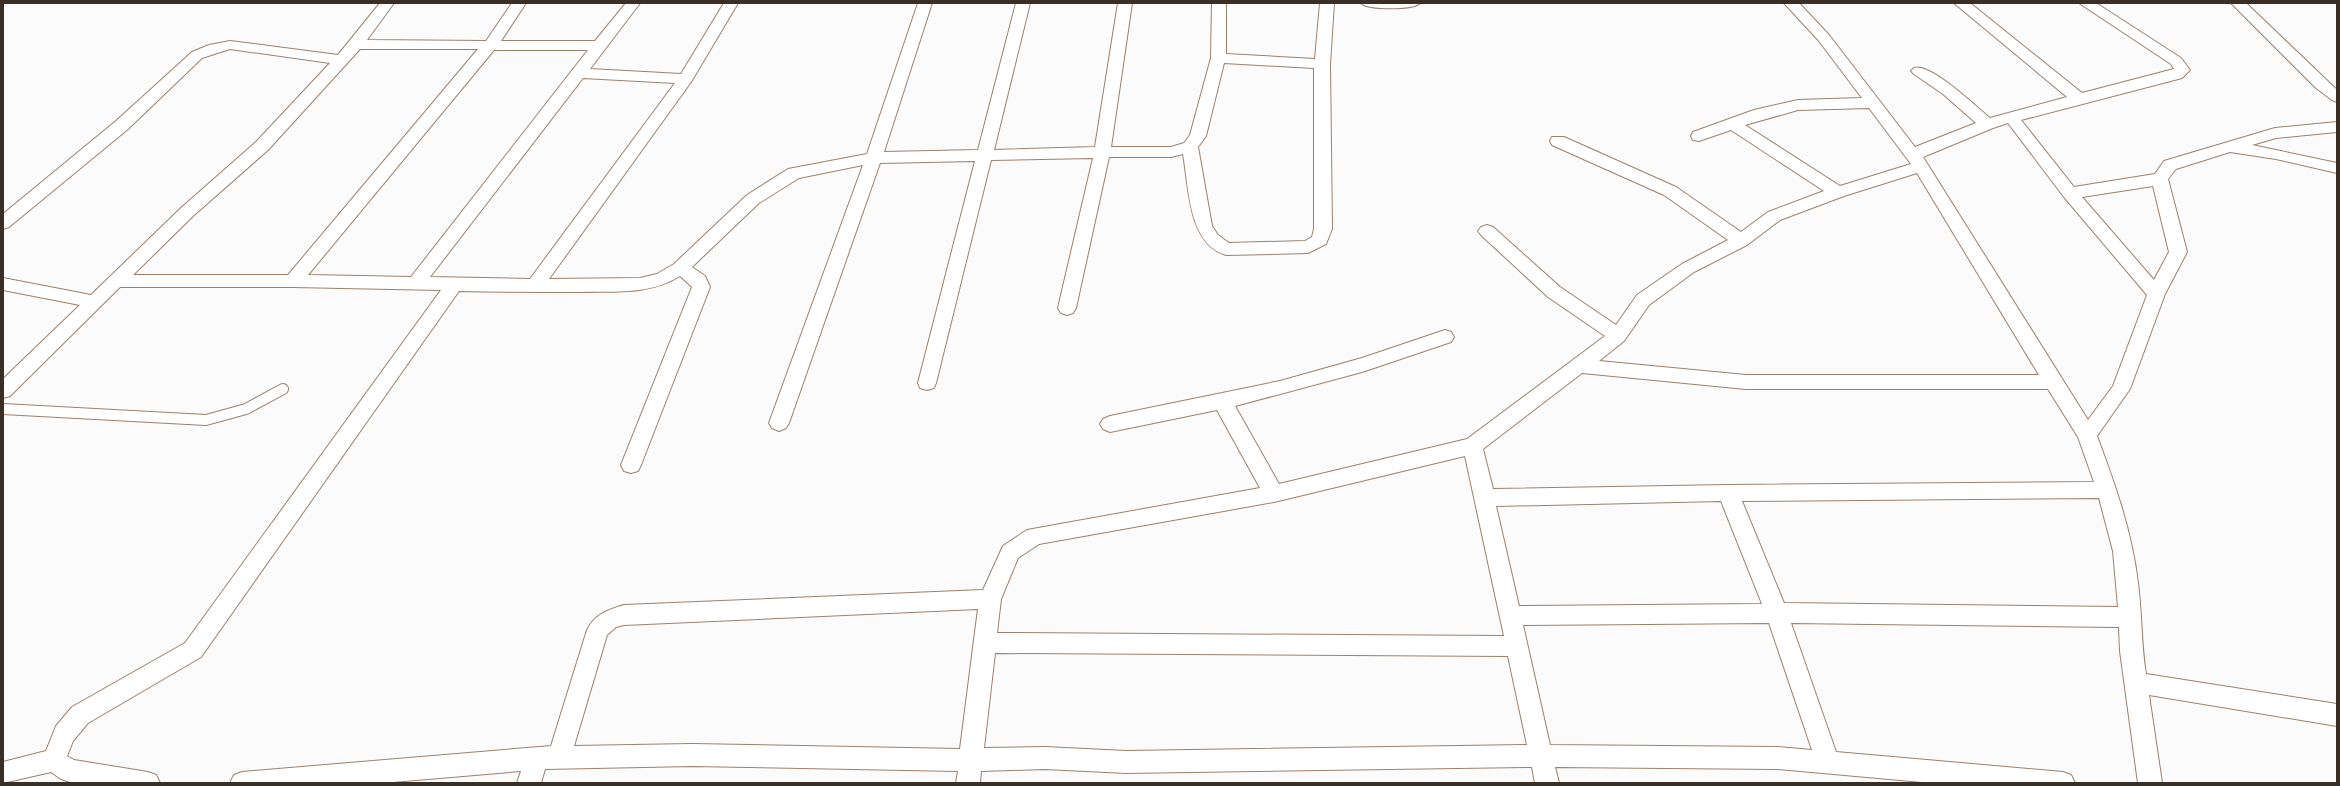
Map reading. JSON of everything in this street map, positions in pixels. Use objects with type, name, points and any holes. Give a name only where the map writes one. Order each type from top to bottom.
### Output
[{"type":"street","points":[[3,391],[188,212],[262,146],[356,44],[387,3]]},
{"type":"street","points":[[293,281],[491,44],[519,3]]},
{"type":"street","points":[[415,284],[633,3]]},
{"type":"street","points":[[535,286],[686,79],[731,3]]},
{"type":"street","points":[[778,423],[874,158],[926,3]]},
{"type":"street","points":[[927,383],[1023,3]]},
{"type":"street","points":[[1067,308],[1102,152],[1125,3]]},
{"type":"street","points":[[118,281],[293,281],[535,286],[640,284],[662,279],[680,268],[753,199],[794,173],[874,158],[1102,152],[1171,152],[1190,147],[1198,136],[1218,58],[1219,3]]},
{"type":"street","points":[[1190,147],[1204,227],[1212,238],[1226,249],[1308,247],[1320,240],[1323,229],[1322,64],[1327,3]]},
{"type":"street","points":[[1368,3],[1413,3]]},
{"type":"street","points":[[1791,3],[1824,38],[1916,160],[2088,435],[2107,490],[2123,551],[2128,584],[2131,651],[2150,783]]},
{"type":"street","points":[[1961,3],[2079,99]]},
{"type":"street","points":[[968,783],[986,643],[990,599],[1010,552],[1034,536],[1274,494],[1473,446],[1618,336],[1643,300],[1688,268],[1741,241],[1774,216],[1916,160],[1987,124],[2079,99],[2177,75],[2182,70],[2176,61],[2086,3]]},
{"type":"street","points":[[2238,3],[2321,85],[2337,97]]},
{"type":"street","points":[[356,44],[600,46]]},
{"type":"street","points":[[5,218],[122,125],[197,55],[214,48],[230,45],[342,60]]},
{"type":"street","points":[[1218,58],[1322,64]]},
{"type":"street","points":[[1919,72],[1948,91],[1987,124]]},
{"type":"street","points":[[579,73],[686,79]]},
{"type":"street","points":[[1699,136],[1734,125],[1760,114],[1798,105],[1872,103]]},
{"type":"street","points":[[2011,117],[2070,193],[2156,294]]},
{"type":"street","points":[[1734,125],[1838,192]]},
{"type":"street","points":[[2070,193],[2160,179],[2170,165],[2275,133],[2337,127]]},
{"type":"street","points":[[1558,140],[1670,191],[1741,241]]},
{"type":"street","points":[[2232,147],[2276,154],[2337,168]]},
{"type":"street","points":[[2088,435],[2121,389],[2156,294],[2178,252],[2160,179]]},
{"type":"street","points":[[1487,231],[1554,292],[1618,336]]},
{"type":"street","points":[[631,465],[701,287],[699,281],[680,268]]},
{"type":"street","points":[[3,284],[96,302]]},
{"type":"street","points":[[54,760],[64,734],[80,715],[193,650],[454,285]]},
{"type":"street","points":[[1110,424],[1223,403],[1324,378],[1445,337]]},
{"type":"street","points":[[1579,366],[1746,382],[2056,382]]},
{"type":"street","points":[[1223,403],[1274,494]]},
{"type":"street","points":[[1473,446],[1546,783]]},
{"type":"street","points":[[1485,498],[1728,493],[2107,490]]},
{"type":"street","points":[[1728,493],[1777,613],[1828,764]]},
{"type":"street","points":[[559,757],[598,630],[609,619],[624,615],[990,599]]},
{"type":"street","points":[[1511,616],[1777,613],[2130,617]]},
{"type":"street","points":[[986,643],[1517,646]]},
{"type":"street","points":[[2136,683],[2337,715]]},
{"type":"street","points":[[242,783],[559,757],[692,755],[970,760],[1045,758],[1126,762],[1541,756],[1777,758],[1828,764],[2063,783]]},
{"type":"street","points":[[529,783],[536,759]]},
{"type":"street","points":[[3,773],[54,760]]},
{"type":"street","points":[[54,760],[69,771],[148,783]]},
{"type":"lane","points":[[3,409],[206,420],[227,416],[257,406],[283,388]]}]
